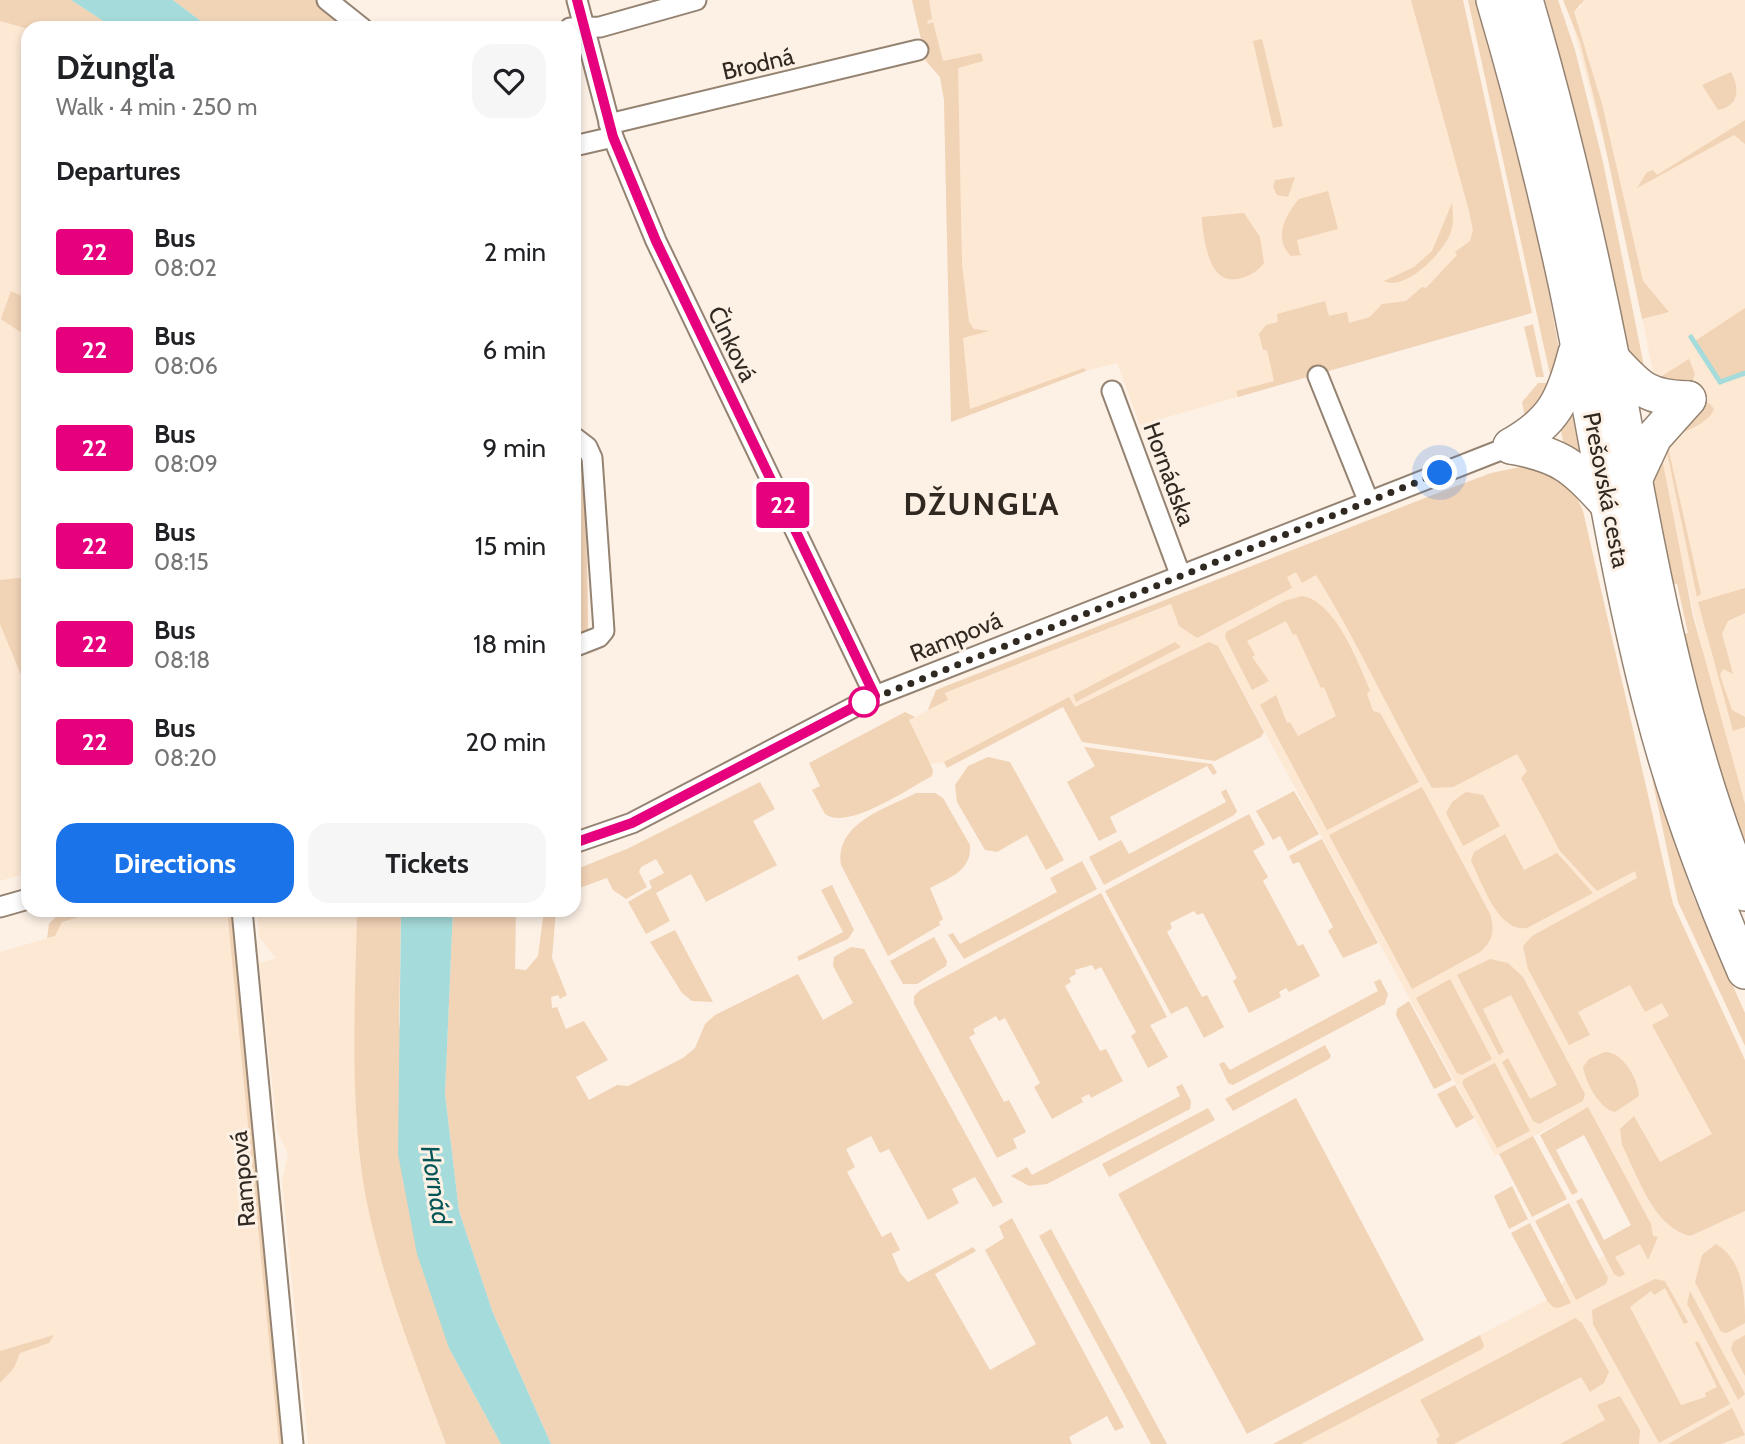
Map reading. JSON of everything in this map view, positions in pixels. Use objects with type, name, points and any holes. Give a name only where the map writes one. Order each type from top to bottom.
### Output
[{"type":"highway","name":"Prešovská cesta","points":[[1494,0],[1537,157],[1578,346],[1635,637],[1664,753],[1692,840],[1745,971]]},
{"type":"highway","name":"Prešovská cesta","points":[[1525,0],[1561,129],[1682,703],[1710,796],[1745,893]]},
{"type":"highway","points":[[1511,446],[1531,436],[1561,402],[1578,346]]},
{"type":"highway","points":[[1611,358],[1646,392],[1660,398],[1688,399],[1654,437],[1634,480]]},
{"type":"highway","points":[[1511,446],[1551,454],[1565,463],[1608,503]]},
{"type":"street","points":[[327,0],[353,21]]},
{"type":"street","name":"Člnková","points":[[576,0],[577,21]]},
{"type":"street","points":[[581,27],[600,27],[696,0]]},
{"type":"street","name":"Člnková","points":[[581,39],[611,131],[656,241],[875,696]]},
{"type":"street","name":"Brodná","points":[[581,143],[611,131],[918,50]]},
{"type":"street","points":[[1318,376],[1368,500]]},
{"type":"street","name":"Hornádska","points":[[1112,391],[1180,574]]},
{"type":"street","points":[[581,442],[587,447],[593,465],[604,631],[599,637],[581,644]]},
{"type":"street","name":"Rampová","points":[[581,841],[632,823],[875,696],[1511,446]]},
{"type":"street","points":[[581,832],[600,836]]},
{"type":"street","points":[[0,907],[21,901]]},
{"type":"street","name":"Rampová","points":[[244,917],[293,1444]]},
{"type":"shaded area","points":[[0,0],[71,0],[103,21],[21,21],[21,27],[0,21]]},
{"type":"shaded area","points":[[173,0],[320,0],[352,21],[201,21]]},
{"type":"shaded area","points":[[912,0],[1440,0],[1522,315],[1140,425],[1117,363],[1086,371],[951,422],[944,100],[940,77],[926,61]]},
{"type":"shaded area","points":[[912,0],[929,0],[932,19],[927,21],[928,24],[933,22],[943,61],[981,53],[983,61],[958,68],[962,264],[969,322],[974,329],[989,331],[963,338],[970,409],[1084,368],[1086,371],[951,422],[944,100],[940,77],[926,61]]},
{"type":"shaded area","points":[[1411,0],[1463,0],[1532,313],[1238,397],[1236,391],[1274,381],[1267,350],[1263,350],[1259,334],[1266,325],[1278,322],[1277,314],[1325,301],[1329,316],[1347,312],[1349,323],[1370,317],[1382,304],[1406,301],[1422,287],[1426,288],[1457,255],[1455,252],[1470,241],[1473,230],[1469,211]]},
{"type":"shaded area","points":[[1468,0],[1475,0],[1524,175],[1545,270],[1560,356],[1554,393]]},
{"type":"shaded area","points":[[1545,0],[1558,0],[1575,50],[1603,162],[1648,386],[1631,365],[1600,212]]},
{"type":"shaded area","points":[[1563,0],[1584,0],[1574,12],[1602,104],[1643,281],[1669,312],[1642,319],[1600,122],[1580,42]]},
{"type":"shaded area","points":[[1580,0],[1745,0],[1745,804],[1711,688],[1673,521],[1659,443],[1656,388],[1618,196],[1570,15],[1581,7]]},
{"type":"shaded area","points":[[0,21],[21,27],[21,875],[0,881]]},
{"type":"shaded area","points":[[1262,39],[1283,126],[1273,128],[1253,41]]},
{"type":"shaded area","points":[[1731,72],[1736,85],[1736,96],[1730,105],[1718,110],[1702,85]]},
{"type":"shaded area","points":[[1745,120],[1745,144],[1734,135],[1637,188],[1647,172],[1653,170],[1657,175]]},
{"type":"shaded area","points":[[1295,177],[1288,197],[1277,195],[1273,187],[1275,180]]},
{"type":"shaded area","points":[[1328,191],[1338,229],[1297,240],[1300,254],[1303,255],[1291,256],[1282,235],[1289,213],[1299,199]]},
{"type":"shaded area","points":[[1452,203],[1451,231],[1442,248],[1414,275],[1393,283],[1384,281],[1414,267],[1432,251]]},
{"type":"shaded area","points":[[1244,213],[1260,237],[1264,263],[1248,276],[1227,279],[1216,271],[1210,260],[1202,217]]},
{"type":"shaded area","points":[[11,291],[21,296],[21,332],[1,319]]},
{"type":"shaded area","points":[[1745,308],[1745,373],[1722,381],[1695,341]]},
{"type":"shaded area","points":[[1533,324],[1544,377],[1536,377],[1524,327]]},
{"type":"shaded area","points":[[1689,359],[1695,374],[1691,385],[1654,381]]},
{"type":"shaded area","points":[[1538,383],[1546,383],[1548,394],[1525,417],[1522,402]]},
{"type":"shaded area","points":[[1709,403],[1714,409],[1706,419],[1693,428],[1666,438],[1701,594],[1697,597],[1664,438],[1703,404]]},
{"type":"shaded area","points":[[1571,408],[1581,460],[1565,451],[1559,421]]},
{"type":"shaded area","points":[[1659,443],[1693,616],[1745,804],[1745,844],[1708,737],[1683,634],[1688,633],[1677,584],[1674,584],[1652,481]]},
{"type":"shaded area","points":[[584,467],[588,631],[581,636],[581,468]]},
{"type":"shaded area","points":[[1520,467],[1578,498],[1583,511],[1601,600],[1614,768],[1745,1074],[1745,1444],[1273,1444],[1552,1297],[1570,1273],[1647,1235],[1582,1111],[1495,1156],[1218,646],[1074,714],[1065,699],[945,762],[923,765],[905,712],[915,717],[928,710],[931,699]]},
{"type":"shaded area","points":[[1520,467],[1550,475],[1558,480],[1572,493],[1583,511],[1673,904],[1745,1060],[1745,1211],[1690,1236],[1677,1231],[1666,1222],[1648,1199],[1622,1145],[1620,1129],[1634,1116],[1660,1162],[1712,1134],[1652,1025],[1669,1016],[1662,1003],[1645,1012],[1630,985],[1578,1012],[1590,1035],[1569,1045],[1528,969],[1523,946],[1532,936],[1637,878],[1635,871],[1597,891],[1560,851],[1521,778],[1527,771],[1517,754],[1453,787],[1432,788],[1316,575],[1302,583],[1296,572],[1287,577],[1292,588],[1197,638],[1179,626],[1171,604],[945,693],[948,700],[928,710],[936,690],[1435,494],[1491,473]]},
{"type":"shaded area","points":[[21,578],[21,675],[0,624],[0,580]]},
{"type":"shaded area","points":[[1745,588],[1745,613],[1728,621],[1722,634],[1733,674],[1723,669],[1720,675],[1732,710],[1745,717],[1745,727],[1733,731],[1698,602]]},
{"type":"shaded area","points":[[1302,596],[1314,600],[1325,609],[1344,634],[1370,690],[1367,694],[1373,711],[1380,713],[1419,782],[1327,830],[1260,705],[1276,695],[1287,723],[1290,722],[1298,736],[1336,716],[1296,634],[1293,635],[1286,621],[1247,641],[1255,655],[1252,657],[1269,681],[1252,690],[1225,637],[1226,632],[1284,601]]},
{"type":"shaded area","points":[[1175,642],[1181,647],[1076,702],[1073,695]]},
{"type":"shaded area","points":[[1209,642],[1218,646],[1264,732],[1261,737],[1215,761],[1082,742],[1063,707],[947,768],[944,762],[1069,697],[1075,707]]},
{"type":"shaded area","points":[[905,712],[915,717],[909,720],[933,770],[932,776],[863,813],[835,818],[825,814],[812,790],[820,786],[809,763]]},
{"type":"shaded area","points":[[1084,747],[1212,764],[1217,773],[1213,775],[1207,766],[1110,817],[1117,832],[1099,841],[1067,782],[1095,766]]},
{"type":"shaded area","points":[[988,757],[1010,762],[1064,860],[1046,870],[1027,835],[997,852],[985,850],[957,802],[955,785],[968,766]]},
{"type":"shaded area","points":[[1652,778],[1694,898],[1745,1013],[1745,1046],[1678,902]]},
{"type":"shaded area","points":[[760,782],[775,809],[753,821],[777,865],[706,902],[691,874],[656,893],[670,921],[646,934],[628,902],[652,888],[649,881],[664,873],[656,859],[641,867],[639,872],[647,887],[626,899],[613,890],[607,878],[581,887],[581,867],[629,848]]},
{"type":"shaded area","points":[[1422,787],[1490,914],[1492,930],[1488,944],[1480,952],[1412,989],[1329,835]]},
{"type":"shaded area","points":[[1226,789],[1237,811],[1234,815],[1104,885],[1089,857],[1121,840],[1129,854],[1226,802],[1221,792]]},
{"type":"shaded area","points":[[1294,791],[1319,834],[1288,851],[1280,836],[1273,840],[1256,811]]},
{"type":"shaded area","points":[[1466,792],[1483,795],[1500,826],[1463,846],[1446,813],[1452,802]]},
{"type":"shaded area","points":[[916,793],[935,793],[943,798],[970,845],[970,854],[958,872],[930,888],[943,919],[939,922],[940,925],[888,956],[841,865],[841,851],[846,838],[865,819]]},
{"type":"shaded area","points":[[1249,814],[1265,844],[1253,851],[1268,877],[1263,881],[1298,946],[1303,944],[1320,976],[1289,992],[1286,988],[1279,992],[1281,997],[1249,1013],[1233,981],[1237,978],[1203,913],[1197,915],[1194,911],[1170,923],[1172,928],[1167,932],[1202,997],[1207,995],[1224,1027],[1204,1038],[1187,1006],[1171,1014],[1105,891]]},
{"type":"shaded area","points":[[1505,834],[1524,870],[1557,853],[1593,893],[1527,928],[1508,923],[1492,904],[1471,861],[1474,852]]},
{"type":"shaded area","points":[[1322,839],[1378,943],[1343,958],[1328,931],[1333,927],[1299,862],[1293,864],[1289,856]]},
{"type":"shaded area","points":[[1082,861],[1097,889],[964,959],[948,935],[953,933],[960,944],[1057,892],[1050,878]]},
{"type":"shaded area","points":[[832,885],[854,930],[848,939],[799,961],[797,957],[843,932],[821,890]]},
{"type":"shaded area","points":[[1101,893],[1167,1017],[1150,1025],[1168,1057],[1148,1068],[1131,1036],[1136,1032],[1101,967],[1095,970],[1092,965],[1075,970],[1076,974],[1069,978],[1071,982],[1065,986],[1100,1051],[1106,1049],[1123,1081],[1091,1098],[1089,1094],[1081,1098],[1083,1102],[1052,1119],[1034,1087],[1040,1083],[1005,1018],[999,1021],[996,1016],[973,1029],[975,1034],[969,1037],[1004,1102],[1009,1100],[1026,1132],[1013,1139],[1017,1148],[997,1158],[914,1004],[914,996],[920,990]]},
{"type":"shaded area","points":[[56,917],[79,917],[62,922],[55,936],[47,938],[49,924]]},
{"type":"shaded area","points":[[79,917],[228,917],[279,1444],[0,1444],[0,952],[55,936],[62,922]]},
{"type":"shaded area","points":[[228,917],[233,917],[237,966],[240,966],[285,1444],[279,1444]]},
{"type":"shaded area","points":[[258,917],[357,917],[354,1044],[370,1215],[391,1292],[446,1444],[308,1444],[282,1181],[288,1154],[277,1130],[259,963],[276,958],[259,937]]},
{"type":"shaded area","points":[[357,917],[401,917],[399,1023],[449,1348],[501,1444],[446,1444],[404,1332],[377,1246],[363,1181],[358,1143],[354,1025]]},
{"type":"shaded area","points":[[453,917],[516,917],[515,969],[526,970],[538,956],[543,917],[555,917],[552,958],[567,995],[560,999],[558,995],[551,997],[552,1008],[557,1007],[566,1029],[584,1021],[608,1060],[576,1077],[589,1100],[617,1085],[628,1086],[683,1058],[695,1048],[705,1024],[715,1015],[798,974],[823,1020],[853,1003],[833,966],[834,957],[851,947],[864,949],[1003,1202],[993,1207],[975,1177],[952,1189],[959,1203],[928,1220],[889,1149],[880,1153],[871,1136],[846,1149],[855,1167],[847,1172],[882,1237],[891,1232],[900,1250],[892,1254],[900,1273],[908,1282],[973,1247],[976,1251],[935,1274],[990,1370],[1036,1344],[985,1250],[1004,1238],[999,1226],[1012,1218],[1124,1427],[1115,1431],[1107,1416],[1069,1437],[1072,1444],[551,1444],[493,1313],[459,1211],[445,1094]]},
{"type":"shaded area","points":[[675,930],[713,1002],[692,1001],[682,993],[650,942]]},
{"type":"shaded area","points":[[934,937],[947,961],[946,966],[917,984],[903,984],[890,961]]},
{"type":"shaded area","points":[[1490,959],[1508,963],[1523,977],[1585,1094],[1583,1101],[1539,1124],[1533,1121],[1502,1062],[1508,1058],[1530,1099],[1557,1085],[1511,995],[1483,1009],[1504,1052],[1499,1055],[1457,975]]},
{"type":"shaded area","points":[[1380,979],[1388,994],[1385,1004],[1233,1085],[1228,1083],[1219,1064],[1224,1062],[1230,1070],[1378,991],[1374,982]]},
{"type":"shaded area","points":[[1450,979],[1492,1059],[1462,1075],[1457,1073],[1416,998]]},
{"type":"shaded area","points":[[1409,1001],[1452,1080],[1434,1089],[1396,1015],[1397,1009]]},
{"type":"shaded area","points":[[1325,1045],[1331,1056],[1329,1059],[1233,1111],[1225,1099]]},
{"type":"shaded area","points":[[1605,1052],[1618,1056],[1623,1061],[1633,1075],[1638,1089],[1639,1096],[1615,1112],[1604,1106],[1594,1094],[1583,1067],[1589,1059]]},
{"type":"shaded area","points":[[1495,1063],[1530,1131],[1497,1148],[1462,1083],[1464,1079]]},
{"type":"shaded area","points":[[1182,1084],[1191,1101],[1190,1109],[1047,1184],[1029,1186],[1011,1176],[1027,1167],[1032,1175],[1180,1096],[1176,1087]]},
{"type":"shaded area","points":[[1455,1085],[1474,1118],[1456,1128],[1437,1094]]},
{"type":"shaded area","points":[[1296,1098],[1424,1340],[1247,1434],[1118,1194]]},
{"type":"shaded area","points":[[1588,1107],[1651,1224],[1653,1236],[1658,1237],[1648,1260],[1640,1244],[1615,1257],[1625,1274],[1619,1277],[1614,1274],[1576,1201],[1582,1198],[1604,1240],[1631,1225],[1584,1135],[1556,1150],[1578,1192],[1572,1195],[1540,1135]]},
{"type":"shaded area","points":[[1208,1108],[1215,1120],[1109,1177],[1102,1164]]},
{"type":"shaded area","points":[[1533,1136],[1567,1199],[1532,1217],[1499,1154]]},
{"type":"shaded area","points":[[1512,1186],[1528,1219],[1509,1229],[1494,1196]]},
{"type":"shaded area","points":[[1569,1203],[1608,1278],[1606,1284],[1576,1300],[1535,1221]]},
{"type":"shaded area","points":[[1530,1223],[1571,1303],[1558,1308],[1548,1302],[1511,1233]]},
{"type":"shaded area","points":[[1051,1229],[1167,1444],[1151,1444],[1039,1236]]},
{"type":"shaded area","points":[[1716,1244],[1732,1259],[1743,1290],[1745,1323],[1727,1333],[1721,1332],[1695,1282],[1702,1255]]},
{"type":"shaded area","points":[[1655,1279],[1665,1281],[1688,1322],[1684,1324],[1665,1288],[1654,1295],[1651,1291],[1630,1307],[1681,1405],[1706,1397],[1705,1393],[1717,1387],[1695,1343],[1698,1341],[1730,1404],[1659,1443],[1593,1324],[1592,1310]]},
{"type":"shaded area","points":[[1690,1291],[1745,1394],[1738,1400],[1687,1304]]},
{"type":"shaded area","points":[[1575,1318],[1582,1323],[1609,1372],[1604,1383],[1590,1392],[1581,1377],[1454,1444],[1438,1444],[1436,1439],[1440,1436],[1420,1400]]},
{"type":"shaded area","points":[[54,1335],[49,1343],[20,1353],[14,1368],[0,1383],[0,1351]]},
{"type":"shaded area","points":[[1480,1335],[1484,1346],[1482,1349],[1301,1444],[1273,1444]]},
{"type":"shaded area","points":[[1745,1335],[1745,1376],[1731,1350],[1733,1342]]},
{"type":"shaded area","points":[[1620,1396],[1640,1430],[1639,1444],[1560,1444],[1605,1420],[1597,1405]]},
{"type":"shaded area","points":[[1732,1408],[1745,1435],[1721,1444],[1668,1444]]},
{"type":"water","points":[[71,0],[173,0],[201,21],[103,21]]},
{"type":"water","name":"Hornád","points":[[401,917],[453,917],[445,1094],[459,1211],[493,1313],[551,1444],[501,1444],[449,1348],[417,1254],[398,1154]]},
{"type":"waterway","points":[[1691,337],[1720,382]]},
{"type":"waterway","points":[[1720,382],[1745,373]]},
{"type":"bus line","name":"22","points":[[577,0],[613,137],[656,241],[875,696],[632,823],[581,842]]},
{"type":"district","name":"DŽUNGĽA","points":[[982,504]]},
{"type":"route","points":[[864,702],[1059,622],[1440,473]]}]
